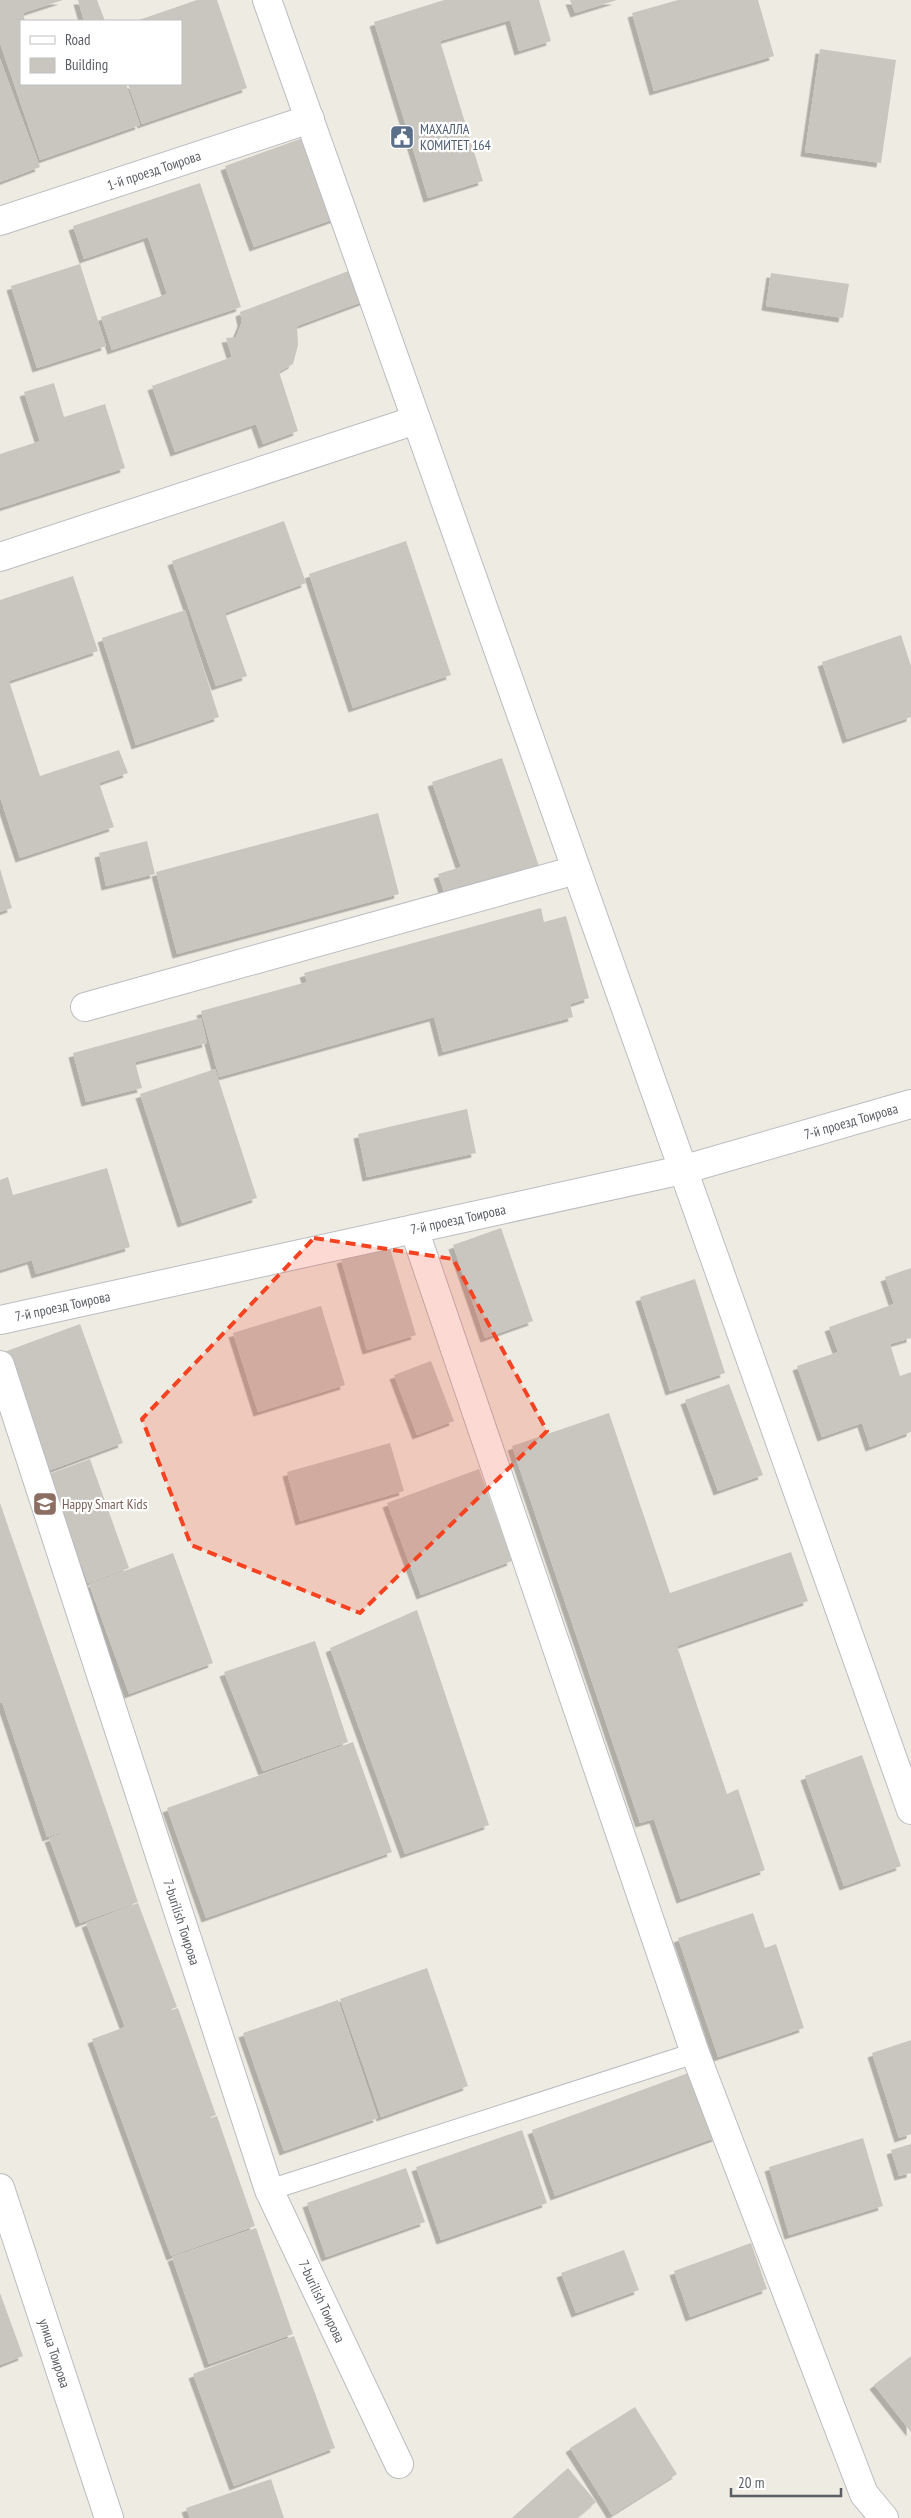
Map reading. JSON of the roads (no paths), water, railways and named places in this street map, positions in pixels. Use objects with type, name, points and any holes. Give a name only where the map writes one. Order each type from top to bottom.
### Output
[{"type":"street","points":[[267,0],[911,1810]]},
{"type":"street","name":"1-й проезд Тоирова","points":[[0,221],[310,119]]},
{"type":"street","points":[[0,557],[416,420]]},
{"type":"street","points":[[85,1007],[576,870]]},
{"type":"street","name":"7-й проезд Тоирова","points":[[0,1320],[682,1170],[911,1104]]},
{"type":"street","points":[[414,1229],[695,2053],[864,2494],[884,2518]]},
{"type":"street","name":"7-burilish Тоирова","points":[[0,1366],[270,2190],[399,2464]]},
{"type":"street","name":"улица Тоирова","points":[[0,2188],[109,2518]]},
{"type":"lane","points":[[270,2190],[695,2053]]},
{"type":"place","name":"МАХАЛЛА КОМИТЕТ 164","points":[[402,137]]},
{"type":"place","name":"Happy Smart Kids","points":[[45,1504]]}]
